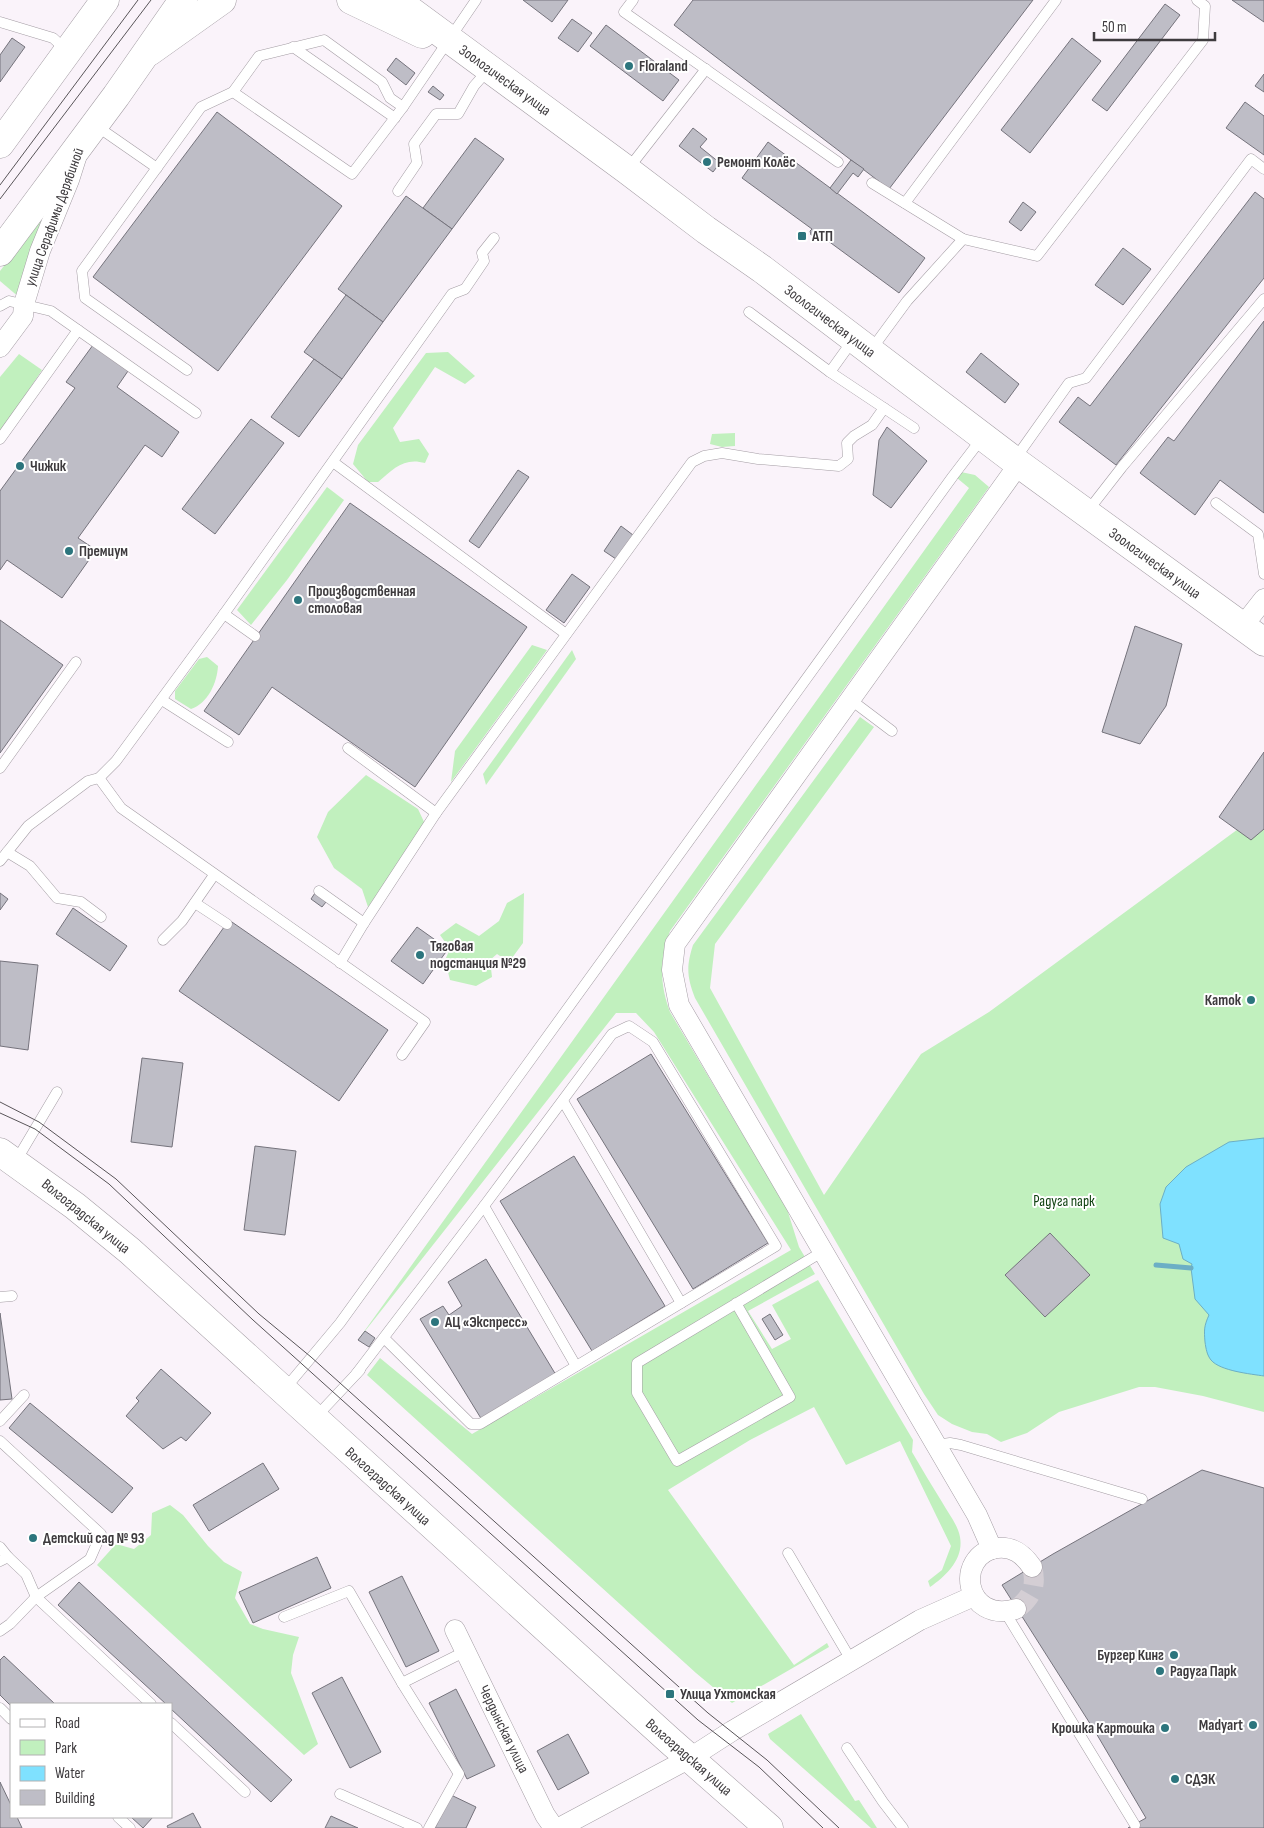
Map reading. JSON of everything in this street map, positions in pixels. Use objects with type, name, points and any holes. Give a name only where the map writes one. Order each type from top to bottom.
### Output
[{"type":"street","name":"улица Серафимы Дерябиной","points":[[0,252],[183,0]]},
{"type":"street","points":[[141,57],[222,0]]},
{"type":"street","points":[[351,0],[428,37],[450,39]]},
{"type":"street","points":[[0,144],[67,51],[99,2]]},
{"type":"street","points":[[409,2],[431,9],[450,39]]},
{"type":"street","name":"Зоологическая улица","points":[[450,39],[706,230],[762,269],[983,437],[1253,635]]},
{"type":"street","name":"улица Серафимы Дерябиной","points":[[0,347],[23,316],[24,304],[40,251],[88,132]]},
{"type":"street","points":[[992,1549],[977,1515],[679,1005],[672,970],[675,944],[851,700],[1017,462]]},
{"type":"street","points":[[1253,635],[1264,599]]},
{"type":"street","name":"Волгоградская улица","points":[[8,1157],[75,1206],[130,1251],[669,1740],[769,1828]]},
{"type":"street","points":[[1011,1611],[993,1611],[982,1605],[974,1596],[970,1585],[970,1574],[974,1563],[982,1554],[992,1549],[1004,1547],[1015,1550],[1025,1557],[1032,1566]]},
{"type":"street","points":[[559,1828],[690,1758],[732,1731],[920,1620],[974,1596]]},
{"type":"street","name":"Чердынская улица","points":[[456,1630],[545,1815],[554,1828]]},
{"type":"lane","points":[[233,92],[352,174],[403,107],[476,0]]},
{"type":"lane","points":[[633,0],[624,12],[838,162]]},
{"type":"lane","points":[[905,204],[1056,0]]},
{"type":"lane","points":[[872,183],[963,239],[1037,256],[1203,40],[1205,6],[1196,0]]},
{"type":"lane","points":[[0,22],[53,38],[67,51]]},
{"type":"lane","points":[[186,370],[85,298],[82,271],[201,107],[233,92],[259,56],[293,46],[324,40],[382,82],[390,98],[403,107]]},
{"type":"lane","points":[[293,46],[395,118]]},
{"type":"lane","points":[[398,191],[417,163],[414,144],[436,114],[458,114],[474,86],[490,68]]},
{"type":"lane","points":[[628,170],[706,69]]},
{"type":"lane","points":[[88,132],[157,168]]},
{"type":"lane","points":[[1017,462],[1069,383],[1086,378],[1251,159],[1264,169]]},
{"type":"lane","points":[[0,861],[28,826],[88,781],[99,778],[116,761],[224,614],[452,294],[465,289],[484,261],[482,253],[494,238]]},
{"type":"lane","points":[[830,372],[862,345],[907,301],[963,239]]},
{"type":"lane","points":[[1087,513],[1122,467],[1264,299]]},
{"type":"lane","points":[[0,306],[9,301],[51,311],[196,413]]},
{"type":"lane","points":[[749,312],[830,372],[914,428]]},
{"type":"lane","points":[[0,439],[78,330]]},
{"type":"lane","points":[[340,963],[436,813],[692,462],[704,456],[722,453],[758,459],[839,466],[848,459],[846,443],[872,426],[884,408]]},
{"type":"lane","points":[[284,1391],[340,1323],[983,437]]},
{"type":"lane","points":[[332,462],[566,634]]},
{"type":"lane","points":[[1216,503],[1258,534],[1264,574]]},
{"type":"lane","points":[[224,614],[255,636]]},
{"type":"lane","points":[[0,768],[76,662]]},
{"type":"lane","points":[[162,700],[228,742]]},
{"type":"lane","points":[[851,700],[892,730]]},
{"type":"lane","points":[[348,748],[436,813]]},
{"type":"lane","points":[[99,778],[121,808],[425,1022],[402,1055]]},
{"type":"lane","points":[[7,852],[30,866],[57,898],[81,902],[101,917]]},
{"type":"lane","points":[[163,940],[182,921],[214,875]]},
{"type":"lane","points":[[320,891],[364,923]]},
{"type":"lane","points":[[195,903],[227,924]]},
{"type":"lane","points":[[314,1419],[356,1374],[378,1355],[384,1338],[612,1034],[629,1026],[653,1042],[776,1246],[480,1424],[471,1424],[384,1338]]},
{"type":"lane","points":[[8,1157],[58,1092]]},
{"type":"lane","points":[[563,1101],[681,1303]]},
{"type":"lane","points":[[484,1206],[576,1366]]},
{"type":"lane","points":[[736,1304],[790,1397],[677,1460],[637,1393],[637,1363],[822,1252]]},
{"type":"lane","points":[[0,1297],[12,1296]]},
{"type":"lane","points":[[0,1421],[24,1395]]},
{"type":"lane","points":[[0,1440],[101,1534],[90,1559],[36,1597],[10,1624],[0,1631]]},
{"type":"lane","points":[[936,1445],[950,1443],[961,1445],[1142,1499]]},
{"type":"lane","points":[[0,1547],[4,1559],[26,1574],[36,1597],[150,1703]]},
{"type":"lane","points":[[788,1553],[851,1660]]},
{"type":"lane","points":[[284,1617],[349,1591],[402,1683],[458,1774],[430,1828]]},
{"type":"lane","points":[[1011,1611],[1135,1825]]},
{"type":"lane","points":[[402,1683],[466,1651]]},
{"type":"lane","points":[[0,1708],[10,1717]]},
{"type":"lane","points":[[172,1724],[245,1792]]},
{"type":"lane","points":[[847,1748],[903,1828]]},
{"type":"lane","points":[[340,1794],[417,1828]]},
{"type":"lane","points":[[119,1818],[130,1828]]},
{"type":"green space","points":[[55,200],[20,298],[0,281],[0,271]]},
{"type":"green space","points":[[448,352],[475,376],[465,384],[435,367],[393,428],[400,442],[419,439],[429,454],[425,463],[411,462],[399,465],[378,482],[368,482],[353,464],[358,445],[426,353]]},
{"type":"green space","points":[[19,354],[42,370],[2,430],[0,429],[0,377]]},
{"type":"green space","points":[[735,433],[735,446],[722,447],[710,444],[712,434]]},
{"type":"green space","points":[[961,472],[975,475],[989,487],[670,931],[664,952],[662,971],[664,991],[670,1012],[787,1209],[799,1247],[815,1274],[748,1311],[772,1349],[791,1339],[772,1305],[818,1280],[913,1440],[912,1452],[955,1524],[961,1545],[956,1560],[948,1572],[930,1587],[928,1581],[942,1570],[951,1546],[900,1441],[846,1465],[814,1407],[750,1440],[668,1490],[794,1665],[827,1643],[829,1647],[732,1703],[696,1673],[367,1375],[380,1358],[472,1434],[791,1250],[654,1032],[636,1013],[616,1013],[358,1340],[969,488],[957,478]]},
{"type":"green space","points":[[327,487],[344,500],[287,580],[251,625],[237,610]]},
{"type":"green space","points":[[532,645],[547,650],[451,782],[455,751]]},
{"type":"green space","points":[[572,650],[576,659],[486,785],[483,774]]},
{"type":"green space","points":[[207,657],[218,666],[216,679],[207,697],[191,709],[175,699],[175,691],[199,659]]},
{"type":"green space","name":"Радуга парк","points":[[860,717],[874,727],[715,944],[710,988],[824,1195],[921,1054],[989,1012],[1264,810],[1264,1412],[1203,1396],[1155,1387],[1139,1387],[1059,1412],[1027,1433],[1001,1442],[987,1434],[972,1432],[952,1424],[938,1415],[924,1394],[695,998],[688,972],[693,945]]},
{"type":"green space","points":[[366,775],[418,809],[425,824],[368,907],[362,889],[334,868],[317,837],[328,812]]},
{"type":"green space","points":[[524,893],[523,943],[509,962],[497,954],[490,960],[492,977],[476,986],[450,980],[445,960],[450,949],[440,935],[456,923],[479,936],[499,921],[507,903]]},
{"type":"green space","points":[[170,1505],[183,1515],[208,1546],[224,1562],[242,1572],[235,1598],[250,1624],[299,1637],[293,1655],[291,1673],[318,1744],[304,1755],[97,1565],[116,1544],[134,1549],[151,1535],[152,1513]]},
{"type":"green space","points":[[801,1714],[855,1801],[859,1800],[877,1828],[871,1828],[770,1739],[768,1734]]},
{"type":"water","points":[[1264,1138],[1264,1376],[1221,1367],[1211,1360],[1206,1349],[1204,1334],[1209,1315],[1195,1299],[1192,1264],[1183,1259],[1179,1244],[1163,1238],[1160,1204],[1166,1187],[1186,1167],[1229,1142]]},
{"type":"building","points":[[523,0],[568,0],[552,22]]},
{"type":"building","points":[[693,0],[1033,0],[889,189],[674,25]]},
{"type":"building","points":[[1232,0],[1264,0],[1264,22]]},
{"type":"building","points":[[1165,4],[1180,15],[1107,111],[1092,100]]},
{"type":"building","points":[[572,19],[592,33],[578,52],[558,38]]},
{"type":"building","points":[[606,25],[679,80],[663,101],[590,46]]},
{"type":"building","points":[[12,38],[25,47],[0,82],[0,55]]},
{"type":"building","points":[[1072,38],[1101,61],[1030,153],[1001,130]]},
{"type":"building","points":[[396,58],[415,73],[406,85],[387,70]]},
{"type":"building","points":[[1264,74],[1264,92],[1255,86]]},
{"type":"building","points":[[433,86],[444,95],[440,100],[428,92]]},
{"type":"building","points":[[1245,102],[1264,116],[1264,155],[1226,128]]},
{"type":"building","points":[[217,112],[342,206],[218,371],[93,277]]},
{"type":"building","points":[[693,128],[707,139],[700,147],[720,163],[713,172],[679,146]]},
{"type":"building","points":[[475,138],[504,159],[452,229],[423,208]]},
{"type":"building","points":[[768,142],[925,258],[899,293],[820,235],[818,238],[811,235],[810,231],[812,229],[742,178]]},
{"type":"building","points":[[851,160],[864,169],[858,177],[853,173],[837,194],[830,188]]},
{"type":"building","points":[[1255,192],[1264,199],[1264,278],[1116,465],[1059,422],[1078,397],[1090,406]]},
{"type":"building","points":[[406,196],[452,229],[383,322],[338,289]]},
{"type":"building","points":[[1023,202],[1036,212],[1021,231],[1009,222]]},
{"type":"building","points":[[1123,248],[1151,269],[1123,305],[1095,285]]},
{"type":"building","points":[[346,295],[383,322],[342,379],[304,352]]},
{"type":"building","points":[[1264,321],[1264,513],[1220,480],[1195,515],[1140,473],[1168,437],[1174,441]]},
{"type":"building","points":[[93,345],[128,371],[117,387],[179,432],[162,457],[145,445],[78,538],[96,550],[62,598],[7,560],[0,570],[0,491],[75,388],[66,382]]},
{"type":"building","points":[[981,353],[1019,384],[1005,403],[966,372]]},
{"type":"building","points":[[314,359],[342,379],[299,437],[271,417]]},
{"type":"building","points":[[251,419],[284,443],[215,534],[182,509]]},
{"type":"building","points":[[887,427],[927,461],[891,508],[873,495],[879,440]]},
{"type":"building","points":[[518,470],[529,477],[479,548],[469,541]]},
{"type":"building","points":[[350,503],[527,627],[415,787],[272,687],[239,735],[204,711]]},
{"type":"building","points":[[621,526],[633,535],[616,559],[604,551]]},
{"type":"building","points":[[572,574],[590,587],[564,623],[546,610]]},
{"type":"building","points":[[0,620],[63,665],[0,753]]},
{"type":"building","points":[[1135,626],[1182,644],[1166,706],[1140,744],[1102,732]]},
{"type":"building","points":[[1264,752],[1264,829],[1251,840],[1219,817]]},
{"type":"building","points":[[0,893],[8,899],[0,910]]},
{"type":"building","points":[[315,893],[326,902],[322,907],[311,899]]},
{"type":"building","points":[[73,908],[127,946],[110,971],[56,934]]},
{"type":"building","points":[[229,920],[388,1030],[339,1101],[179,991]]},
{"type":"building","name":"Тяговая подстанция №29","points":[[417,927],[448,949],[423,984],[391,961]]},
{"type":"building","points":[[0,961],[38,965],[28,1050],[0,1046]]},
{"type":"building","points":[[651,1054],[768,1243],[693,1289],[577,1099]]},
{"type":"building","points":[[142,1058],[183,1063],[172,1147],[131,1142]]},
{"type":"building","points":[[255,1146],[296,1151],[285,1235],[244,1230]]},
{"type":"building","points":[[574,1156],[665,1306],[592,1351],[500,1201]]},
{"type":"building","points":[[1050,1233],[1090,1275],[1045,1317],[1005,1275]]},
{"type":"building","points":[[486,1259],[556,1375],[482,1420],[420,1319],[443,1306],[449,1315],[462,1306],[448,1282]]},
{"type":"building","points":[[0,1313],[12,1399],[0,1400]]},
{"type":"building","points":[[770,1314],[783,1335],[775,1340],[762,1319]]},
{"type":"building","points":[[365,1331],[375,1338],[369,1347],[358,1340]]},
{"type":"building","points":[[161,1369],[211,1413],[186,1441],[181,1437],[163,1449],[126,1416],[139,1401],[136,1398]]},
{"type":"building","points":[[30,1403],[133,1488],[112,1513],[9,1428]]},
{"type":"building","points":[[263,1463],[279,1489],[209,1531],[193,1505]]},
{"type":"building","name":"Радуга Парк","points":[[1202,1470],[1264,1488],[1264,1828],[1128,1828],[1146,1818],[1096,1733],[1002,1585]]},
{"type":"building","points":[[317,1557],[331,1588],[253,1623],[239,1592]]},
{"type":"building","points":[[402,1576],[439,1651],[406,1667],[369,1592]]},
{"type":"building","points":[[79,1582],[292,1780],[271,1802],[172,1710],[172,1703],[165,1703],[58,1605]]},
{"type":"building","points":[[4,1656],[54,1703],[10,1703],[10,1705],[0,1695],[0,1660]]},
{"type":"building","points":[[342,1677],[381,1752],[350,1768],[312,1693]]},
{"type":"building","points":[[456,1689],[495,1766],[467,1779],[429,1703]]},
{"type":"building","points":[[568,1734],[589,1773],[558,1790],[537,1751]]},
{"type":"building","points":[[0,1782],[10,1803],[10,1818],[17,1818],[22,1828],[0,1828]]},
{"type":"building","points":[[451,1795],[476,1807],[466,1828],[435,1828]]},
{"type":"building","points":[[193,1813],[201,1828],[168,1828],[167,1826]]},
{"type":"building","points":[[331,1816],[351,1825],[358,1828],[325,1828]]},
{"type":"building","points":[[132,1818],[152,1818],[143,1828]]},
{"type":"waterway","points":[[1156,1265],[1191,1268]]},
{"type":"tunnel","points":[[1016,1609],[1032,1591],[1034,1580],[1032,1567]]},
{"type":"tram line","points":[[0,185],[138,0]]},
{"type":"tram line","points":[[0,199],[151,0]]},
{"type":"tram line","points":[[0,1102],[39,1122],[116,1179],[259,1314],[311,1357],[708,1713],[767,1760],[839,1828]]},
{"type":"tram line","points":[[0,1113],[35,1129],[109,1184],[253,1320],[698,1720],[759,1767],[823,1828]]},
{"type":"place","name":"Floraland","points":[[629,66]]},
{"type":"place","name":"Ремонт Колёс","points":[[707,162]]},
{"type":"place","name":"АТП","points":[[802,236]]},
{"type":"place","name":"Чижик","points":[[20,466]]},
{"type":"place","name":"Премиум","points":[[69,551]]},
{"type":"place","name":"Производственная столовая","points":[[298,600]]},
{"type":"place","name":"Тяговая подстанция №29","points":[[420,955]]},
{"type":"place","name":"Каток","points":[[1251,1000]]},
{"type":"place","name":"АЦ «Экспресс»","points":[[435,1322]]},
{"type":"place","name":"Детский сад № 93","points":[[33,1538]]},
{"type":"place","name":"Бургер Кинг","points":[[1174,1655]]},
{"type":"place","name":"Радуга Парк","points":[[1160,1671]]},
{"type":"place","name":"Улица Ухтомская","points":[[670,1694]]},
{"type":"place","name":"Madyart","points":[[1253,1725]]},
{"type":"place","name":"Крошка Картошка","points":[[1165,1728]]},
{"type":"place","name":"СДЭК","points":[[1175,1779]]}]
